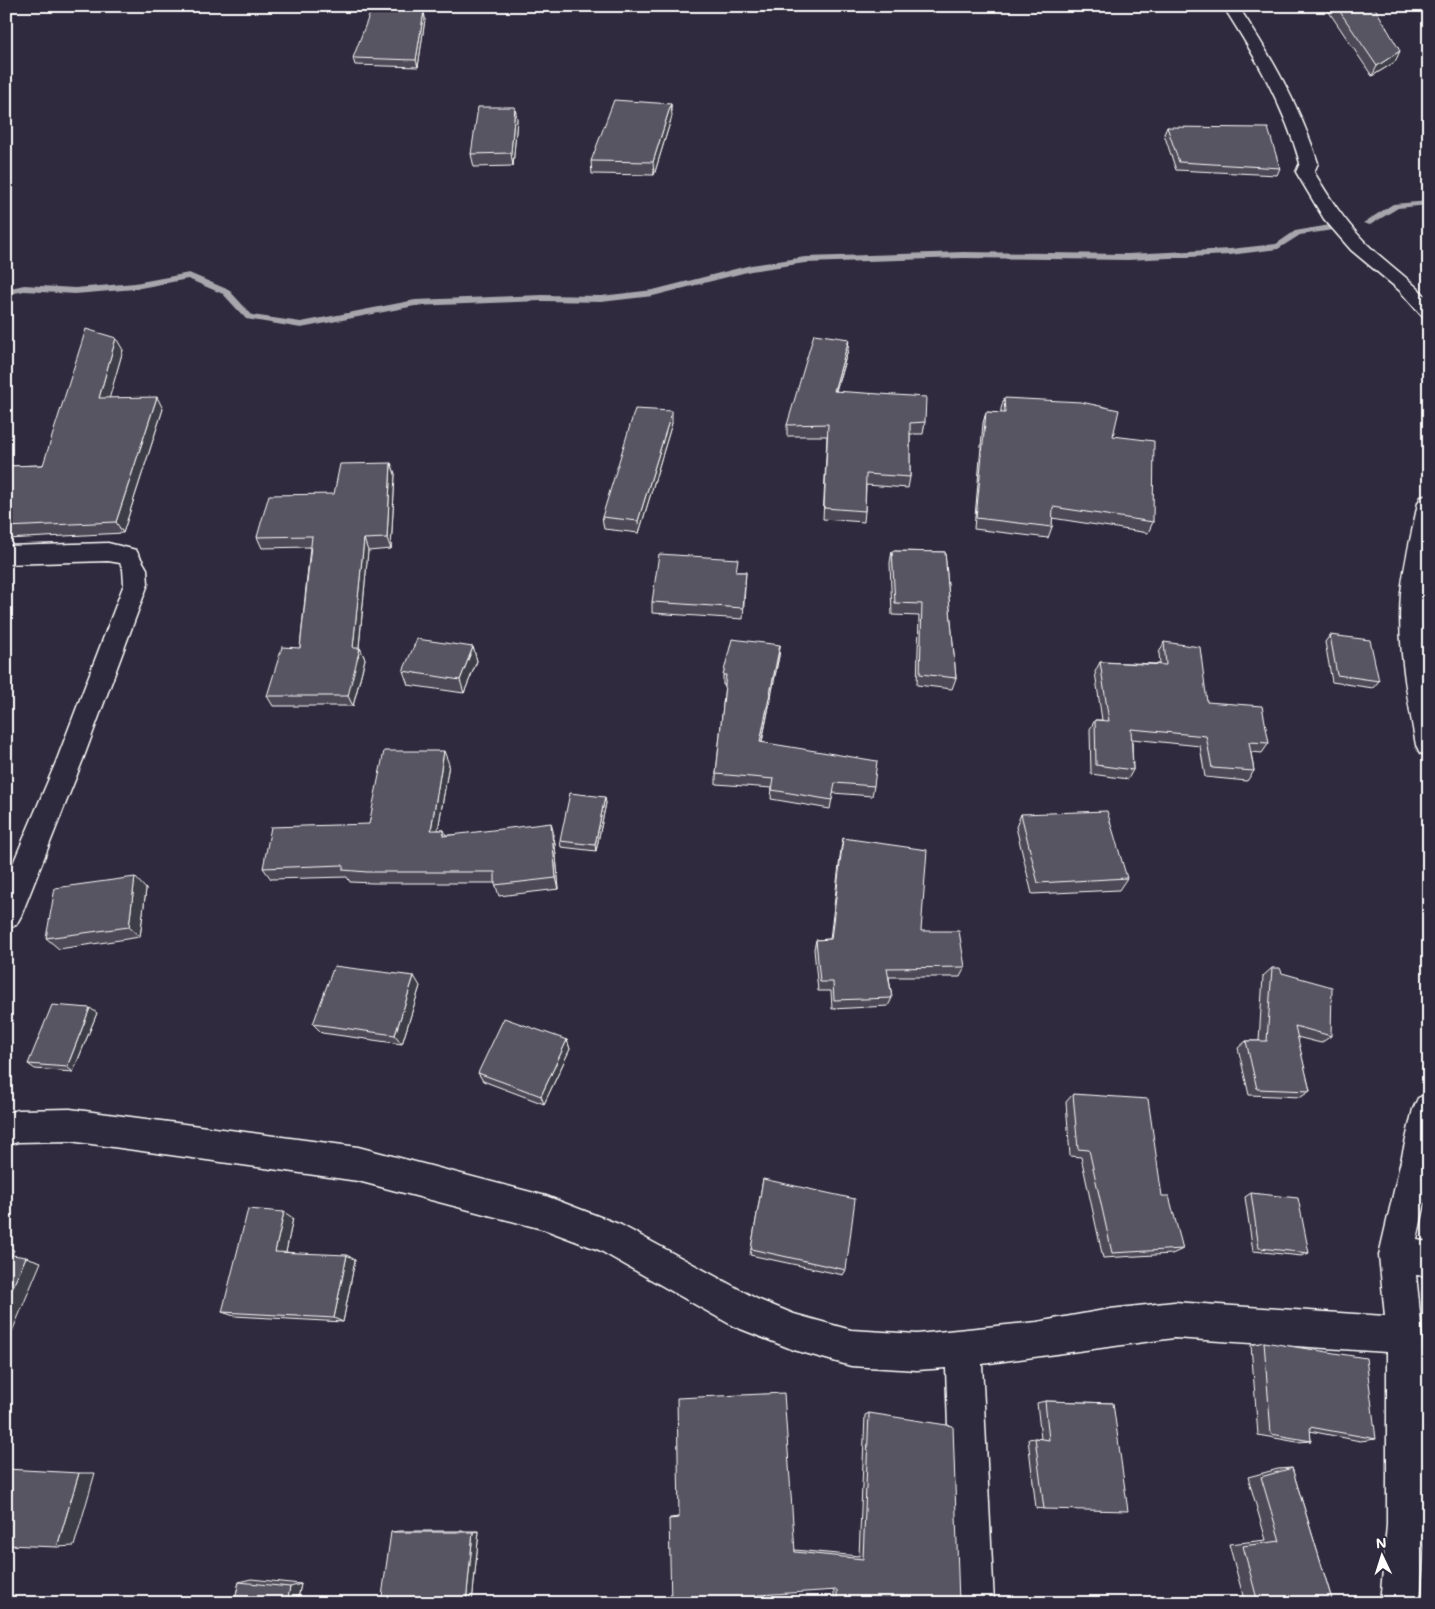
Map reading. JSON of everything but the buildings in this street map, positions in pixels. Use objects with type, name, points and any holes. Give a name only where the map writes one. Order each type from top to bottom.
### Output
[{"type":"street","points":[[1230,6],[1273,78],[1296,124],[1309,163],[1305,172],[1330,215],[1358,246],[1406,286],[1429,312]]},
{"type":"street","points":[[1429,503],[1415,575],[1414,619],[1419,689],[1429,745]]},
{"type":"street","points":[[6,555],[108,552],[128,556],[135,569],[136,584],[69,762],[6,916]]},
{"type":"street","points":[[1400,1603],[1406,1525],[1405,1335],[1429,1109]]},
{"type":"street","points":[[6,1130],[18,1126],[70,1125],[358,1164],[546,1213],[609,1237],[746,1313],[794,1332],[851,1348],[917,1352],[1038,1340],[1110,1327],[1174,1320],[1405,1335]]},
{"type":"street","points":[[963,1348],[974,1603]]},
{"type":"waterway","points":[[1367,223],[1396,206],[1429,203]]},
{"type":"waterway","points":[[6,292],[24,288],[75,291],[135,286],[189,276],[226,292],[249,317],[301,325],[415,303],[542,298],[601,299],[653,293],[751,268],[805,260],[963,255],[1128,257],[1230,252],[1278,246],[1298,233],[1330,228]]}]
